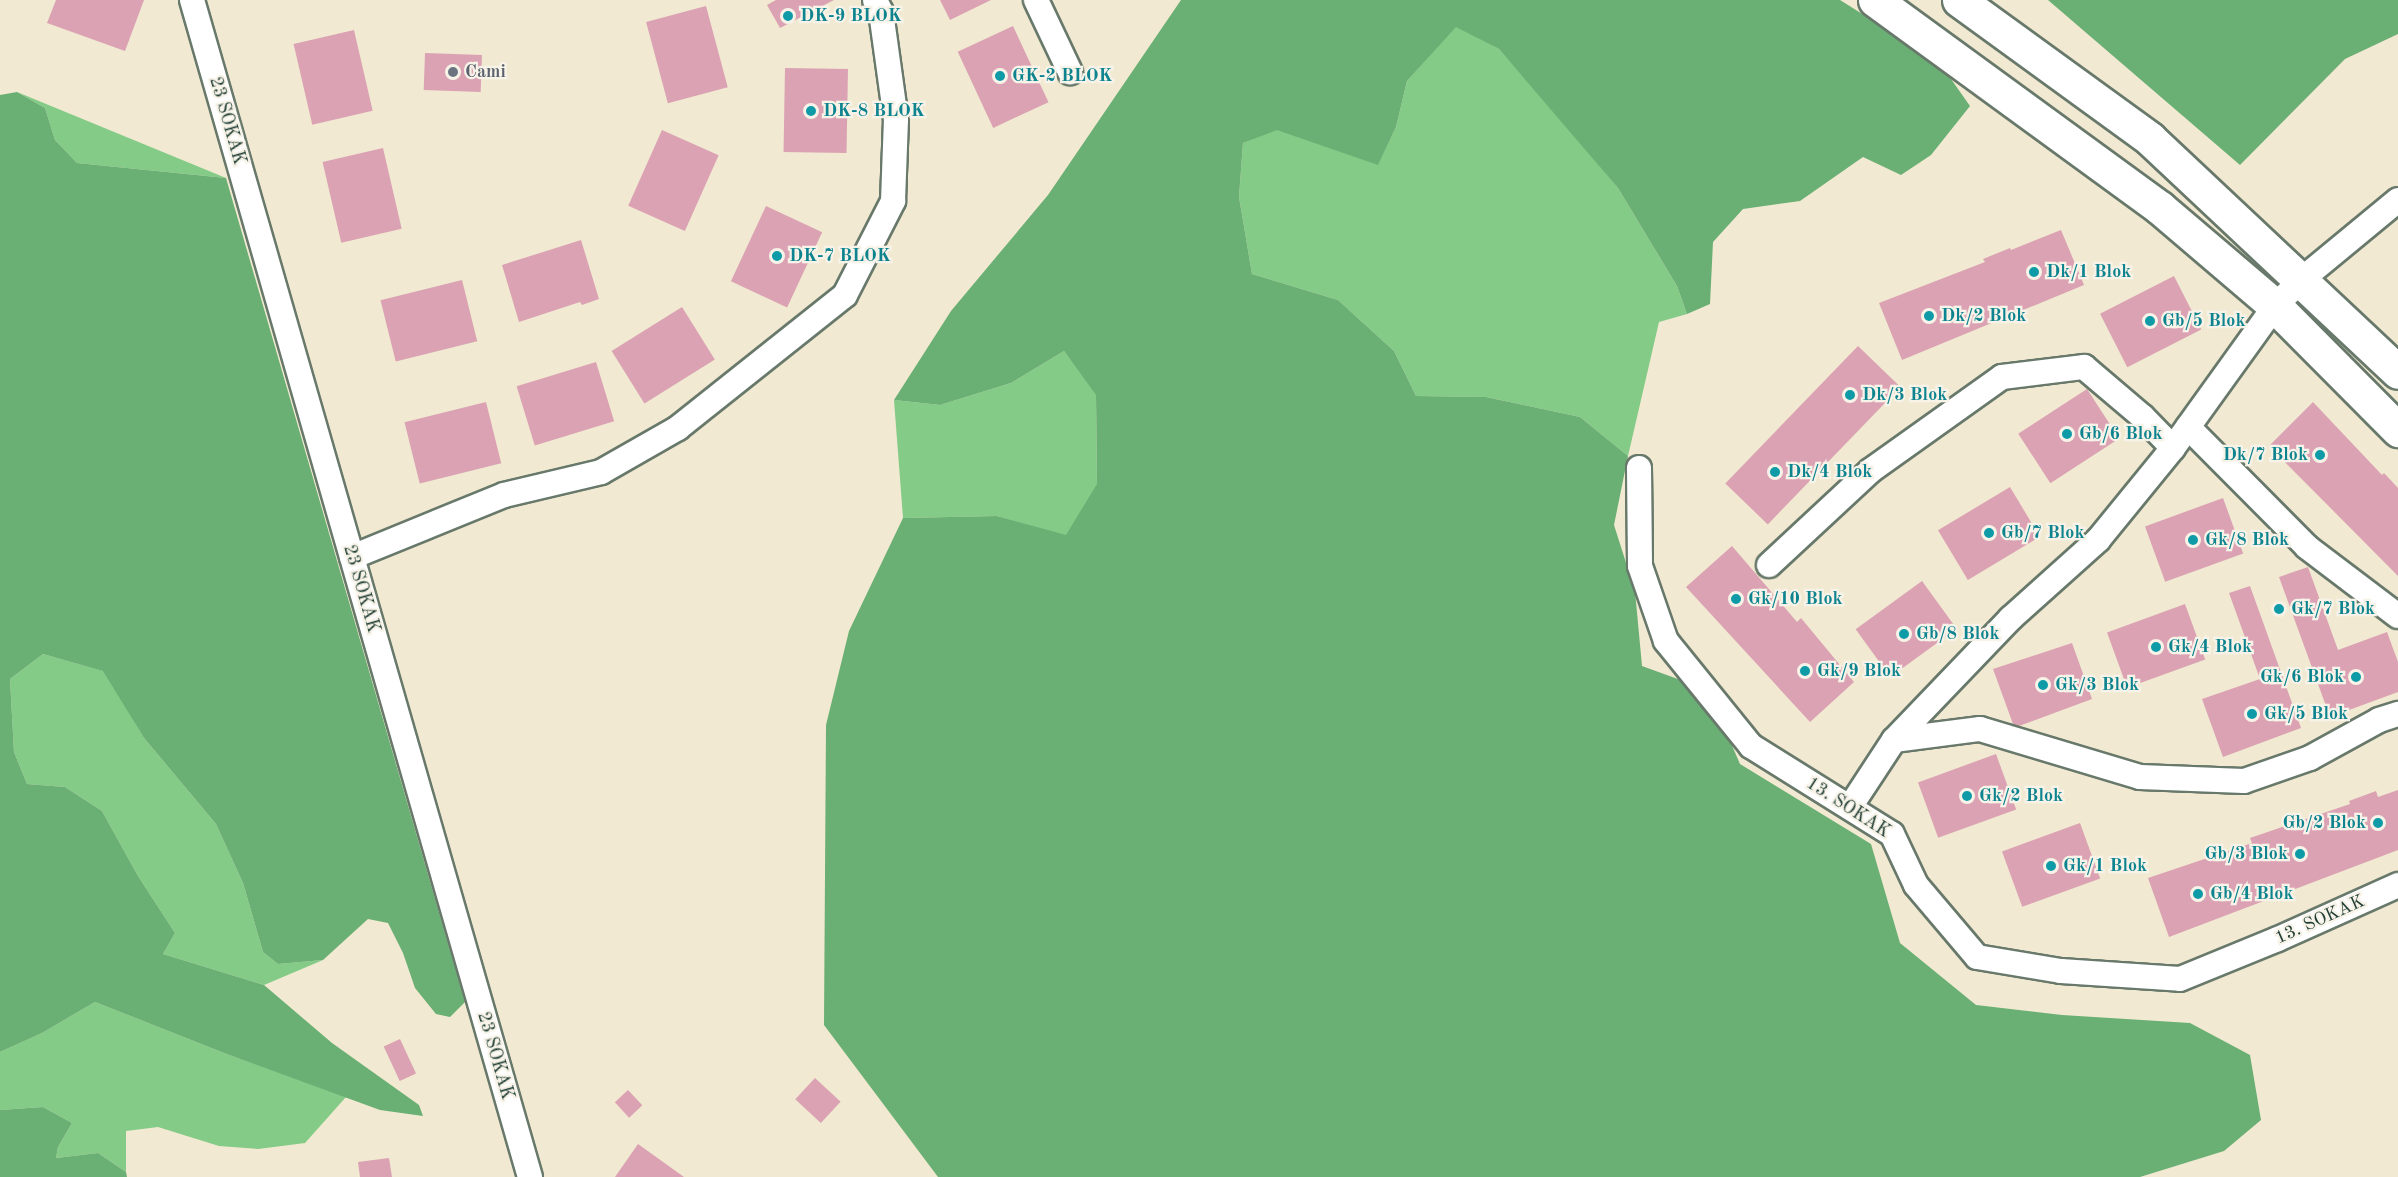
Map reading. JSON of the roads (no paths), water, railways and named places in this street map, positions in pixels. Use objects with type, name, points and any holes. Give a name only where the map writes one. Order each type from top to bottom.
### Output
[{"type":"street","name":"23 SOKAK","points":[[192,0],[530,1177]]},
{"type":"street","points":[[352,557],[504,495],[601,472],[678,428],[845,295],[893,201],[896,120],[880,12],[875,0]]},
{"type":"street","points":[[1036,0],[1070,72]]},
{"type":"street","points":[[1875,0],[2160,208],[2275,306],[2398,430]]},
{"type":"street","points":[[1959,0],[2150,139],[2398,372]]},
{"type":"street","points":[[1850,807],[1894,740],[2011,618],[2098,540],[2173,448],[2275,306],[2301,280],[2398,200]]},
{"type":"street","points":[[1769,565],[1870,471],[2002,377],[2084,367],[2143,417],[2173,448]]},
{"type":"street","points":[[2188,427],[2307,547],[2398,616]]},
{"type":"street","name":"13. SOKAK","points":[[1639,468],[1640,566],[1666,641],[1751,746],[1892,834],[1916,885],[1977,957],[2061,971],[2180,979],[2278,939],[2398,885]]},
{"type":"street","points":[[1894,740],[1980,729],[2140,777],[2244,781],[2310,758],[2379,720],[2398,714]]},
{"type":"place","name":"DK-9 BLOK","points":[[788,16]]},
{"type":"place","name":"Cami","points":[[453,72]]},
{"type":"place","name":"GK-2 BLOK","points":[[1000,76]]},
{"type":"place","name":"DK-8 BLOK","points":[[811,111]]},
{"type":"place","name":"DK-7 BLOK","points":[[777,256]]},
{"type":"place","name":"Dk/1 Blok","points":[[2034,272]]},
{"type":"place","name":"Dk/2 Blok","points":[[1929,316]]},
{"type":"place","name":"Gb/5 Blok","points":[[2150,321]]},
{"type":"place","name":"Dk/3 Blok","points":[[1850,395]]},
{"type":"place","name":"Gb/6 Blok","points":[[2067,434]]},
{"type":"place","name":"Dk/7 Blok","points":[[2320,455]]},
{"type":"place","name":"Dk/4 Blok","points":[[1775,472]]},
{"type":"place","name":"Gb/7 Blok","points":[[1989,533]]},
{"type":"place","name":"Gk/8 Blok","points":[[2193,540]]},
{"type":"place","name":"Gk/10 Blok","points":[[1736,599]]},
{"type":"place","name":"Gk/7 Blok","points":[[2279,609]]},
{"type":"place","name":"Gb/8 Blok","points":[[1904,634]]},
{"type":"place","name":"Gk/4 Blok","points":[[2156,647]]},
{"type":"place","name":"Gk/9 Blok","points":[[1805,671]]},
{"type":"place","name":"Gk/6 Blok","points":[[2356,677]]},
{"type":"place","name":"Gk/3 Blok","points":[[2043,685]]},
{"type":"place","name":"Gk/5 Blok","points":[[2252,714]]},
{"type":"place","name":"Gk/2 Blok","points":[[1967,796]]},
{"type":"place","name":"Gb/2 Blok","points":[[2378,823]]},
{"type":"place","name":"Gb/3 Blok","points":[[2300,854]]},
{"type":"place","name":"Gk/1 Blok","points":[[2051,866]]},
{"type":"place","name":"Gb/4 Blok","points":[[2198,894]]}]
